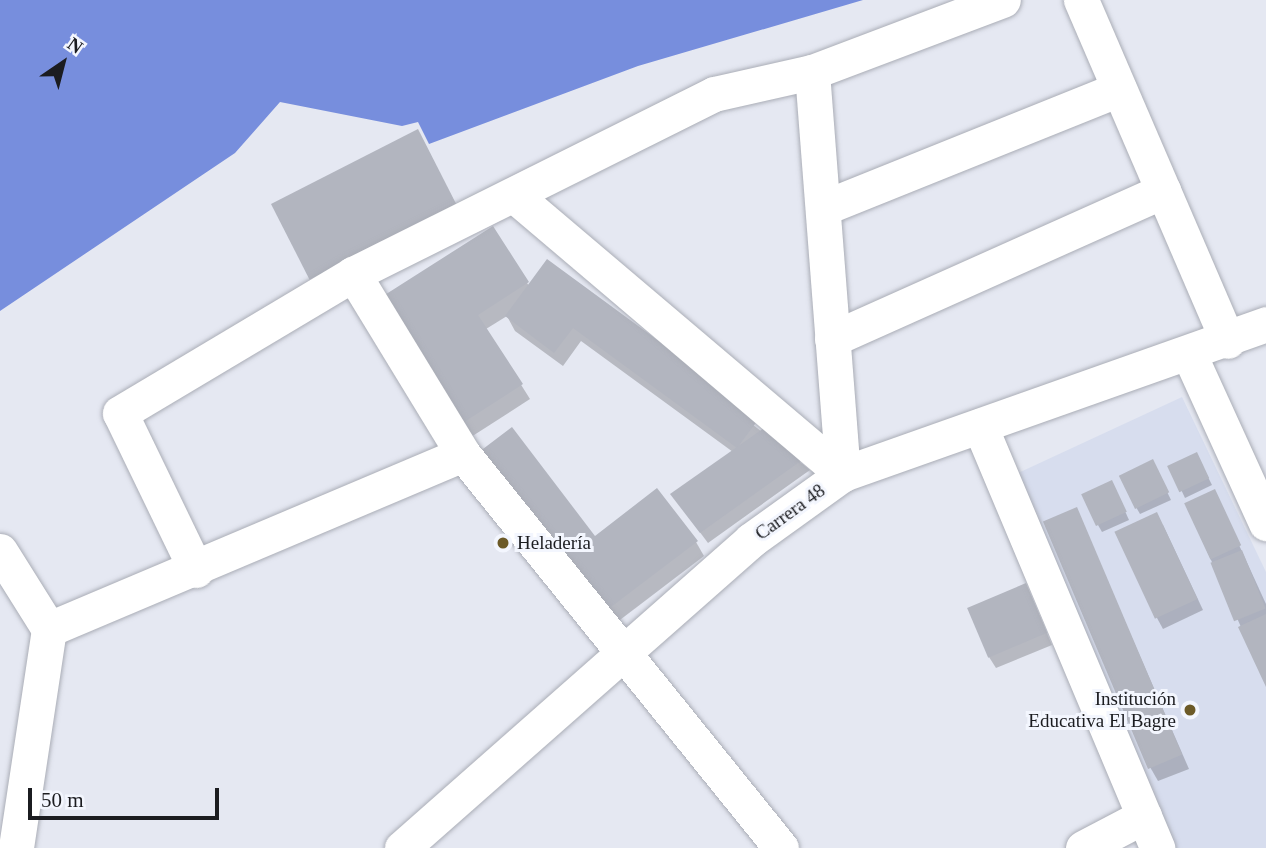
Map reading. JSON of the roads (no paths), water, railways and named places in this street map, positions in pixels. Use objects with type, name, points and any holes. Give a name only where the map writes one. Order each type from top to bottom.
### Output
[{"type":"street","points":[[196,570],[120,413],[353,274],[515,196],[714,94],[812,72],[1003,0]]},
{"type":"street","points":[[1081,0],[1228,341]]},
{"type":"street","points":[[812,72],[843,474]]},
{"type":"street","points":[[822,208],[1119,89]]},
{"type":"street","points":[[832,339],[1163,191]]},
{"type":"street","points":[[515,196],[843,474]]},
{"type":"street","points":[[353,274],[463,454],[781,848]]},
{"type":"street","name":"Carrera 48","points":[[402,848],[751,540],[843,474],[1228,341],[1266,324]]},
{"type":"street","points":[[1189,354],[1266,523]]},
{"type":"street","points":[[980,426],[1157,848]]},
{"type":"street","points":[[49,629],[196,570],[463,454]]},
{"type":"street","points":[[0,551],[49,629],[16,848]]},
{"type":"street","points":[[1083,848],[1144,816]]},
{"type":"water","points":[[0,0],[863,0],[638,66],[429,144],[418,122],[402,126],[280,102],[235,153],[0,311]]},
{"type":"place","name":"Heladería","points":[[503,543]]},
{"type":"place","name":"Institución Educativa El Bagre","points":[[1190,710]]}]
